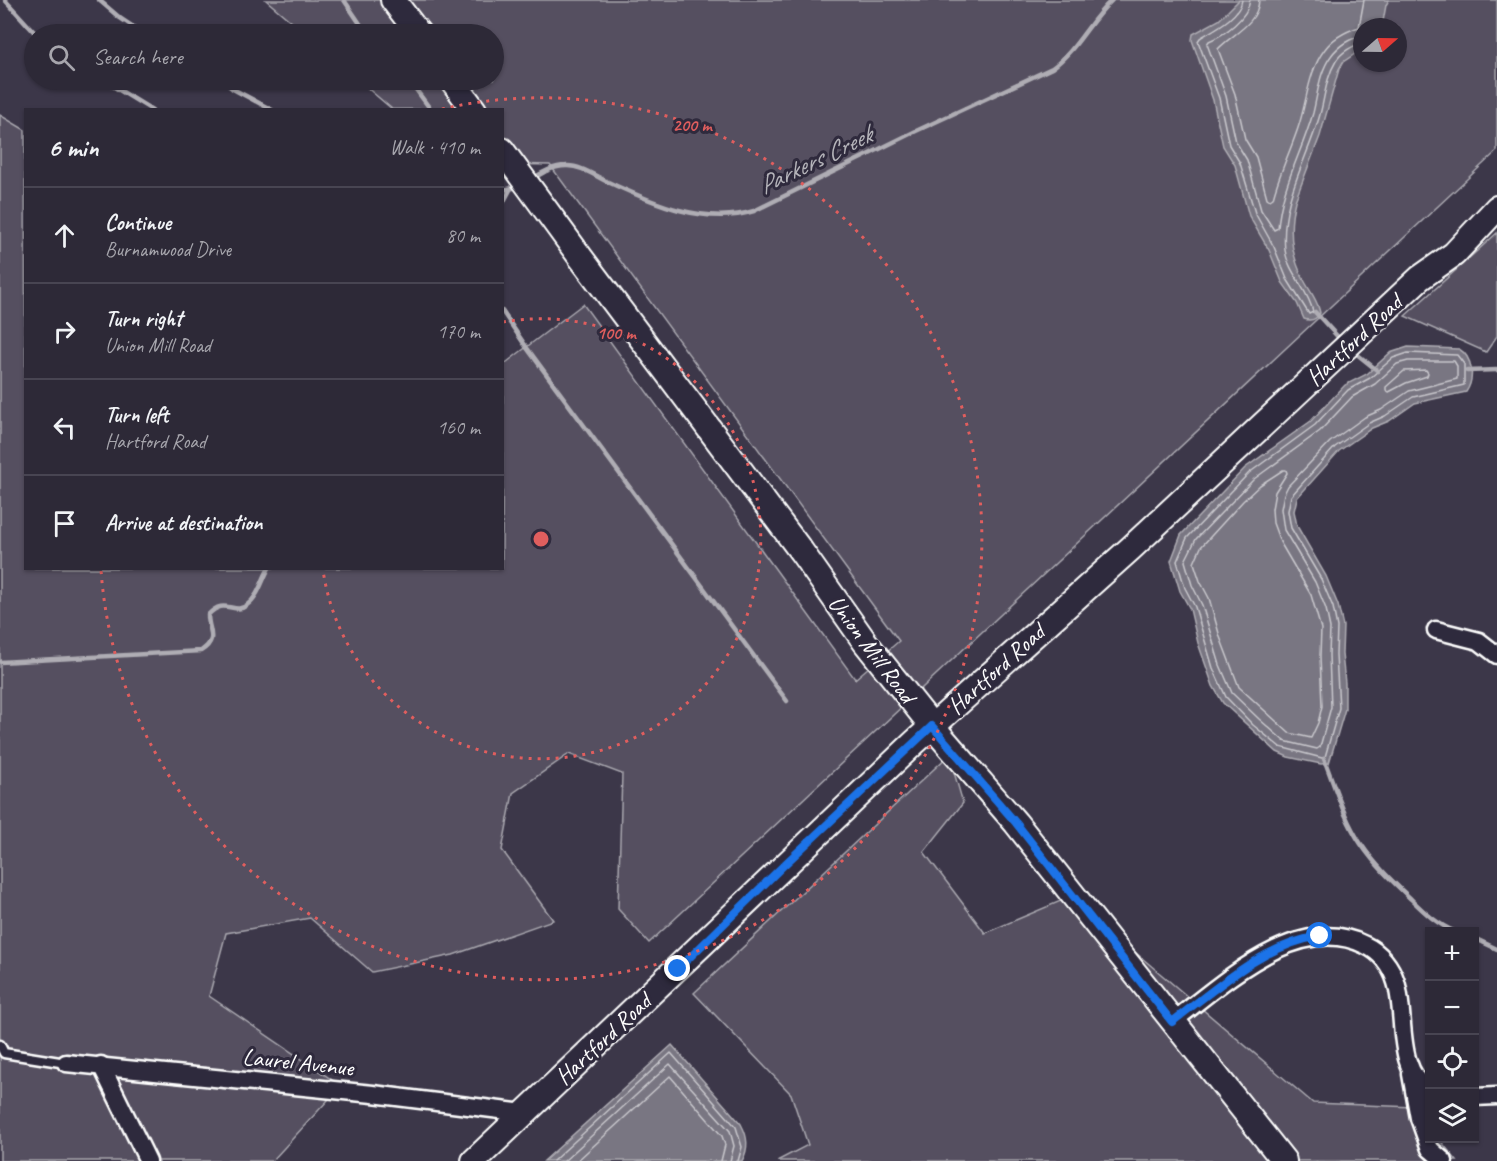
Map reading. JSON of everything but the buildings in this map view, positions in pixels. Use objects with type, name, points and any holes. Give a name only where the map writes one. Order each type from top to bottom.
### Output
[{"type":"street","points":[[393,0],[411,24]]},
{"type":"street","points":[[459,90],[473,108]]},
{"type":"street","name":"Union Mill Road","points":[[504,153],[801,551],[833,599],[932,726],[1016,823],[1284,1161]]},
{"type":"street","name":"Hartford Road","points":[[474,1161],[932,726],[1115,563],[1420,278],[1454,254],[1497,208]]},
{"type":"street","points":[[1436,630],[1479,641],[1497,655]]},
{"type":"street","points":[[1172,1022],[1248,966],[1273,951],[1308,938],[1347,937],[1372,949],[1383,958],[1396,982],[1403,1040],[1419,1118],[1430,1149],[1444,1161]]},
{"type":"street","name":"Laurel Avenue","points":[[66,1063],[373,1094],[524,1113]]},
{"type":"street","points":[[101,1065],[148,1161]]},
{"type":"street","points":[[1410,1067],[1425,1089]]},
{"type":"street","points":[[1479,1097],[1497,1096]]},
{"type":"lane","points":[[0,1045],[4,1053],[66,1063]]},
{"type":"shaded area","points":[[266,0],[1497,0],[1497,151],[649,943],[618,909],[622,774],[569,754],[513,793],[502,850],[553,920],[453,955],[372,972],[310,918],[226,933],[209,996],[341,1086],[272,1161],[0,1161],[0,115],[24,129],[24,570],[504,570],[504,364],[583,304],[855,679],[899,641],[550,165],[504,164],[504,108],[391,108],[370,90],[504,90],[504,24],[294,24]]},
{"type":"shaded area","points":[[1497,233],[1497,336],[1486,352],[1405,316]]},
{"type":"shaded area","points":[[949,755],[963,803],[924,852],[985,933],[1070,897],[1313,1103],[1414,1107],[1425,1128],[1425,1143],[1442,1143],[1457,1161],[777,1161],[808,1145],[791,1094],[694,993]]},
{"type":"water","points":[[1239,0],[1389,0],[1384,18],[1353,18],[1353,55],[1343,62],[1339,69],[1320,136],[1295,201],[1291,222],[1293,251],[1299,270],[1319,309],[1320,313],[1313,319],[1304,319],[1297,303],[1282,282],[1269,250],[1249,216],[1235,165],[1223,146],[1213,100],[1192,40],[1193,34],[1219,20]]},
{"type":"water","points":[[1408,347],[1459,349],[1470,363],[1471,381],[1466,392],[1415,403],[1389,421],[1372,428],[1339,451],[1297,498],[1294,511],[1297,526],[1326,576],[1338,605],[1343,626],[1345,709],[1329,763],[1321,764],[1288,757],[1277,752],[1223,703],[1213,686],[1198,643],[1190,609],[1180,591],[1171,561],[1181,535],[1245,468],[1311,421],[1345,385],[1367,374],[1390,353]]},
{"type":"water","points":[[672,1045],[741,1124],[747,1142],[742,1161],[544,1161]]},
{"type":"waterway","points":[[5,0],[27,24]]},
{"type":"waterway","points":[[99,0],[129,24]]},
{"type":"waterway","name":"Parkers Creek","points":[[344,0],[360,24]]},
{"type":"waterway","name":"Parkers Creek","points":[[532,179],[552,169],[571,166],[587,171],[643,198],[679,210],[716,216],[754,211],[916,131],[1052,68],[1069,53],[1112,0]]},
{"type":"waterway","points":[[119,90],[149,108]]},
{"type":"waterway","points":[[235,90],[268,108]]},
{"type":"waterway","name":"Parkers Creek","points":[[416,90],[430,108]]},
{"type":"waterway","name":"Parkers Creek","points":[[504,190],[519,187]]},
{"type":"waterway","points":[[504,201],[510,190]]},
{"type":"waterway","points":[[1315,312],[1338,337]]},
{"type":"waterway","points":[[504,314],[787,701]]},
{"type":"waterway","points":[[1358,355],[1378,371]]},
{"type":"waterway","points":[[1467,371],[1497,370]]},
{"type":"waterway","points":[[0,662],[201,651],[211,639],[208,615],[219,607],[238,609],[247,605],[257,593],[268,570]]},
{"type":"waterway","points":[[1324,759],[1345,814],[1366,852],[1421,909],[1446,927]]},
{"type":"waterway","points":[[1479,940],[1497,949]]},
{"type":"route","points":[[678,969],[785,864],[932,726],[1016,823],[1172,1022],[1260,958],[1296,942],[1320,936]]}]
